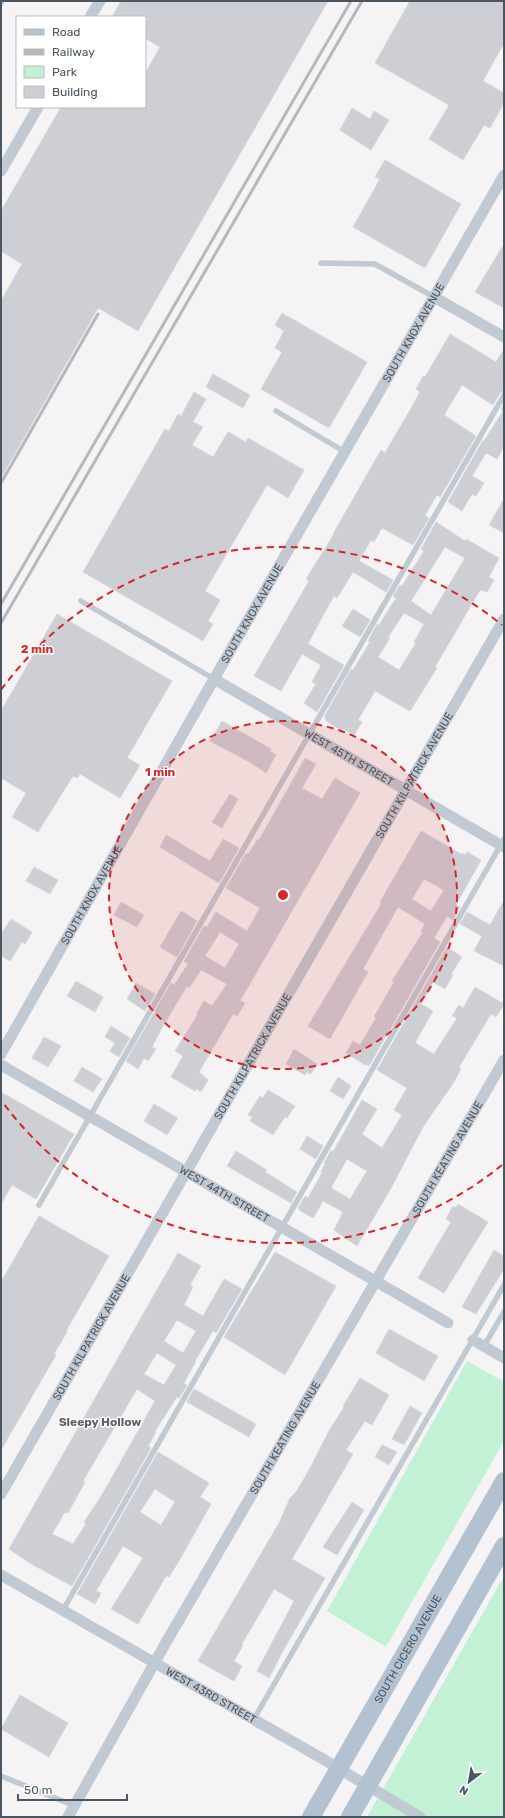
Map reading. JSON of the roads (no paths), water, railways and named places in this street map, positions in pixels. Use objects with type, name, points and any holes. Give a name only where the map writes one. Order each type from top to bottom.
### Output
[{"type":"main road","name":"SOUTH CICERO AVENUE","points":[[311,1817],[340,1769],[504,1481]]},
{"type":"main road","points":[[350,1817],[504,1546]]},
{"type":"street","points":[[91,16],[100,1]]},
{"type":"street","points":[[1,171],[37,108]]},
{"type":"street","name":"SOUTH KNOX AVENUE","points":[[1,1054],[214,679],[504,175]]},
{"type":"street","points":[[434,297],[504,337]]},
{"type":"street","name":"SOUTH KILPATRICK AVENUE","points":[[1,1494],[504,619]]},
{"type":"street","name":"WEST 45TH STREET","points":[[214,679],[405,790],[503,844]]},
{"type":"street","name":"SOUTH KEATING AVENUE","points":[[68,1817],[155,1662],[504,1060]]},
{"type":"street","name":"WEST 44TH STREET","points":[[1,1065],[448,1323]]},
{"type":"street","points":[[472,1340],[504,1358]]},
{"type":"street","name":"WEST 43RD STREET","points":[[1,1575],[155,1662],[420,1817]]},
{"type":"lane","points":[[321,263],[375,264],[434,297]]},
{"type":"lane","points":[[39,1205],[504,395]]},
{"type":"lane","points":[[276,411],[345,452]]},
{"type":"lane","points":[[81,601],[214,679]]},
{"type":"lane","points":[[63,1610],[281,1227],[503,844]]},
{"type":"lane","points":[[254,1720],[504,1285]]},
{"type":"lane","points":[[484,1346],[504,1312]]},
{"type":"lane","points":[[1,1776],[75,1806]]},
{"type":"railway","points":[[1,604],[351,1]]},
{"type":"railway","points":[[1,623],[362,1]]},
{"type":"railway","points":[[1,483],[98,314]]},
{"type":"district","name":"Sleepy Hollow","points":[[100,1422]]}]
